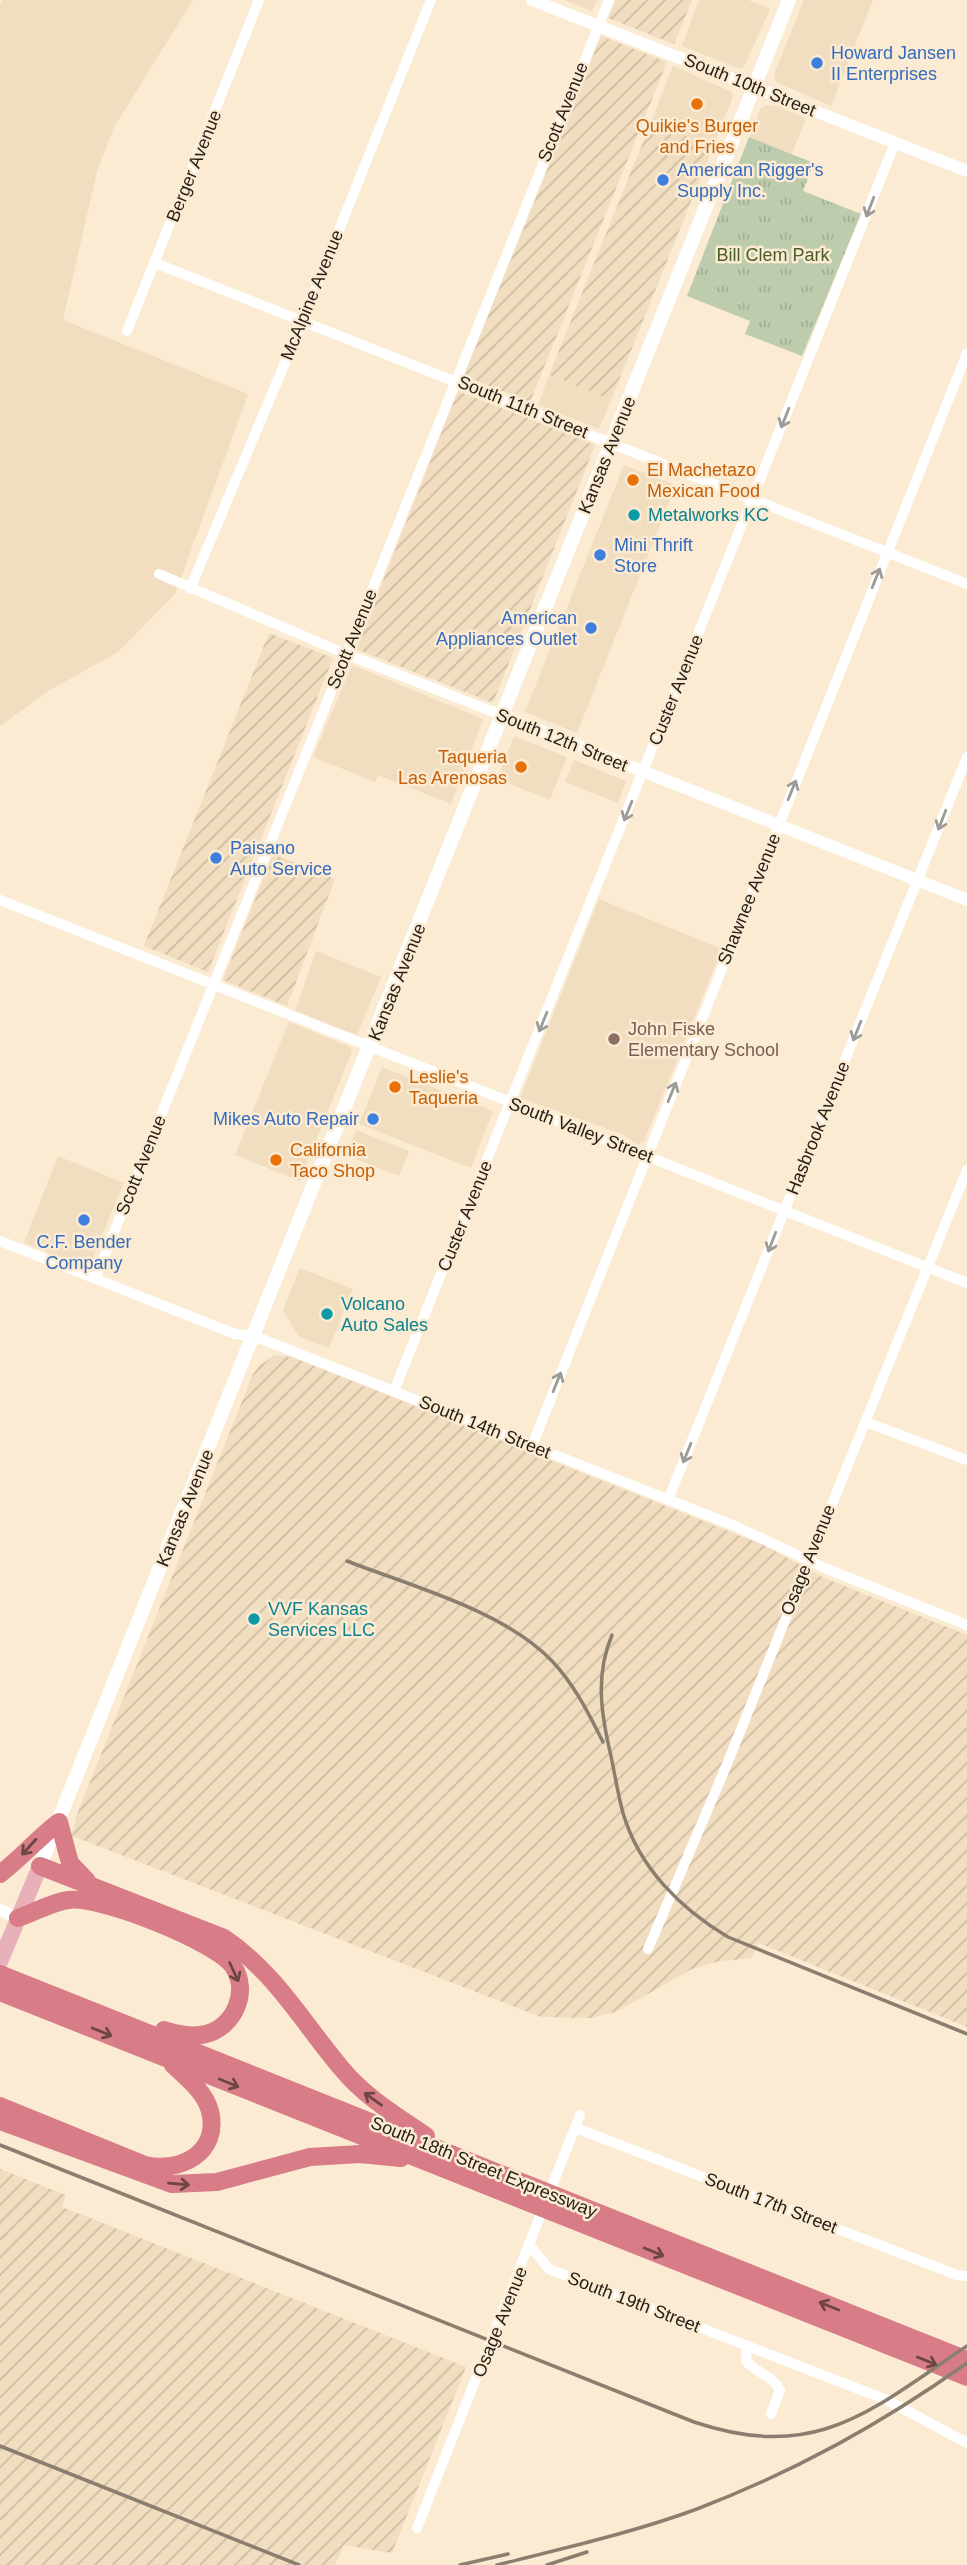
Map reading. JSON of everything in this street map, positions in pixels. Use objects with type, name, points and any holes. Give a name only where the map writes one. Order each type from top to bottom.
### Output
[{"type":"highway","points":[[0,1874],[16,1862],[33,1841],[59,1822],[70,1863],[92,1886]]},
{"type":"highway","points":[[40,1866],[224,1938],[245,1952],[273,1979],[355,2084],[449,2152]]},
{"type":"highway","points":[[19,1918],[68,1900],[105,1903],[212,1947],[235,1969],[239,1998],[235,2012],[218,2030],[204,2035],[188,2036],[155,2027],[130,2026]]},
{"type":"highway","name":"South 18th Street Expressway","points":[[0,1974],[43,2000],[166,2057],[424,2160],[501,2183],[593,2219],[890,2338],[967,2377]]},
{"type":"highway","name":"South 18th Street Expressway","points":[[0,1992],[43,2000],[130,2026],[449,2152],[501,2183]]},
{"type":"highway","points":[[1,2109],[145,2165],[159,2168],[179,2167],[200,2153],[208,2138],[210,2110],[194,2084],[166,2057]]},
{"type":"highway","points":[[1,2109],[172,2184],[217,2182],[310,2157],[329,2155],[360,2154],[424,2160]]},
{"type":"highway","name":"South 18th Street Expressway","points":[[890,2338],[967,2360]]},
{"type":"main road","name":"Kansas Avenue","points":[[0,1962],[371,1048],[789,0]]},
{"type":"street","name":"Berger Avenue","points":[[127,331],[259,0]]},
{"type":"street","name":"McAlpine Avenue","points":[[190,589],[303,320],[431,0]]},
{"type":"street","name":"South 10th Street","points":[[532,0],[967,171]]},
{"type":"street","name":"Scott Avenue","points":[[96,1277],[608,0]]},
{"type":"street","name":"Custer Avenue","points":[[394,1391],[895,143]]},
{"type":"street","name":"South 11th Street","points":[[155,263],[967,584]]},
{"type":"street","name":"Shawnee Avenue","points":[[531,1446],[967,353]]},
{"type":"street","name":"South 12th Street","points":[[159,574],[346,654],[967,900]]},
{"type":"street","name":"Hasbrook Avenue","points":[[668,1500],[967,757]]},
{"type":"street","name":"South Valley Street","points":[[0,900],[967,1283]]},
{"type":"street","name":"Osage Avenue","points":[[648,1950],[725,1769],[967,1170]]},
{"type":"street","name":"South 14th Street","points":[[0,1241],[235,1334],[254,1336],[668,1500],[967,1626]]},
{"type":"street","points":[[866,1422],[967,1460]]},
{"type":"street","points":[[0,1909],[19,1918]]},
{"type":"street","name":"Osage Avenue","points":[[417,2528],[580,2115]]},
{"type":"street","name":"South 17th Street","points":[[576,2128],[957,2275],[967,2276]]},
{"type":"street","name":"South 19th Street","points":[[530,2246],[549,2269],[903,2408],[967,2444]]},
{"type":"street","points":[[747,2345],[746,2361],[752,2369],[775,2380],[780,2390],[771,2414]]},
{"type":"shaded area","points":[[3,0],[193,0],[114,127],[97,171],[63,320],[248,394],[175,594],[118,652],[50,690],[0,726],[0,4]]},
{"type":"shaded area","points":[[564,0],[597,0],[592,11]]},
{"type":"shaded area","points":[[616,0],[692,0],[674,44],[608,18]]},
{"type":"shaded area","points":[[699,0],[748,0],[770,9],[744,67],[740,69],[682,46]]},
{"type":"shaded area","points":[[804,0],[873,0],[831,106],[776,82],[774,74]]},
{"type":"shaded area","points":[[601,36],[667,62],[530,402],[464,376]]},
{"type":"shaded area","points":[[673,66],[732,92],[732,99],[713,147],[651,122]]},
{"type":"shaded area","points":[[766,105],[777,106],[806,118],[792,154],[749,137],[761,108]]},
{"type":"shaded area","points":[[651,122],[713,147],[611,400],[549,375]]},
{"type":"shaded area","points":[[549,375],[611,400],[599,429],[538,405]]},
{"type":"shaded area","points":[[458,391],[595,445],[493,703],[356,649]]},
{"type":"shaded area","points":[[624,465],[676,485],[577,733],[525,712]]},
{"type":"shaded area","points":[[269,633],[333,658],[208,972],[144,946]]},
{"type":"shaded area","points":[[352,665],[483,719],[451,804],[378,775],[375,782],[313,757]]},
{"type":"shaded area","points":[[514,736],[567,757],[550,800],[497,779]]},
{"type":"shaded area","points":[[574,760],[626,781],[618,803],[565,782]]},
{"type":"shaded area","points":[[273,854],[335,879],[287,1006],[223,980]]},
{"type":"shaded area","name":"John Fiske Elementary School","points":[[599,899],[722,949],[644,1141],[638,1145],[622,1134],[520,1098]]},
{"type":"shaded area","points":[[316,951],[381,977],[357,1035],[295,1011]]},
{"type":"shaded area","points":[[289,1022],[350,1047],[352,1051],[300,1181],[235,1155]]},
{"type":"shaded area","points":[[382,1067],[493,1111],[471,1168],[359,1124]]},
{"type":"shaded area","points":[[356,1130],[409,1151],[399,1176],[346,1155]]},
{"type":"shaded area","points":[[58,1156],[124,1183],[88,1268],[24,1243]]},
{"type":"shaded area","points":[[300,1268],[353,1289],[329,1348],[299,1337],[283,1310]]},
{"type":"shaded area","points":[[275,1355],[292,1357],[766,1546],[822,1577],[967,1635],[967,2027],[758,1943],[752,1958],[716,1962],[692,1969],[618,2011],[592,2018],[541,2017],[72,1836],[76,1817],[253,1374],[259,1366]]},
{"type":"shaded area","points":[[0,2169],[66,2195],[62,2207],[466,2367],[392,2553],[344,2545],[335,2565],[0,2565]]},
{"type":"green space","name":"Bill Clem Park","points":[[749,137],[814,163],[803,191],[861,214],[802,356],[745,334],[750,321],[687,296]]},
{"type":"railway","points":[[347,1561],[456,1602],[509,1628],[532,1643],[567,1679],[603,1742]]},
{"type":"railway","points":[[612,1635],[603,1665],[601,1695],[618,1792],[630,1833],[651,1869],[664,1885],[694,1914],[728,1937],[967,2034]]},
{"type":"railway","points":[[0,2145],[694,2422],[737,2433],[775,2437],[809,2433],[840,2424],[901,2391],[967,2346]]},
{"type":"railway","points":[[497,2565],[648,2525],[697,2509],[769,2479],[870,2426],[967,2363]]},
{"type":"railway","points":[[0,2446],[299,2565]]},
{"type":"railway","points":[[547,2565],[587,2552]]},
{"type":"railway","points":[[460,2565],[508,2554]]},
{"type":"place","name":"Howard Jansen II Enterprises","points":[[817,63]]},
{"type":"place","name":"Quikie's Burger and Fries","points":[[697,104]]},
{"type":"place","name":"American Rigger's Supply Inc.","points":[[663,180]]},
{"type":"place","name":"El Machetazo Mexican Food","points":[[633,480]]},
{"type":"place","name":"Metalworks KC","points":[[634,515]]},
{"type":"place","name":"Mini Thrift Store","points":[[600,555]]},
{"type":"place","name":"American Appliances Outlet","points":[[591,628]]},
{"type":"place","name":"Taqueria Las Arenosas","points":[[521,767]]},
{"type":"place","name":"Paisano Auto Service","points":[[216,858]]},
{"type":"place","name":"John Fiske Elementary School","points":[[614,1039]]},
{"type":"place","name":"Leslie's Taqueria","points":[[395,1087]]},
{"type":"place","name":"Mikes Auto Repair","points":[[373,1119]]},
{"type":"place","name":"California Taco Shop","points":[[276,1160]]},
{"type":"place","name":"C.F. Bender Company","points":[[84,1220]]},
{"type":"place","name":"Volcano Auto Sales","points":[[327,1314]]},
{"type":"place","name":"VVF Kansas Services LLC","points":[[254,1619]]}]
